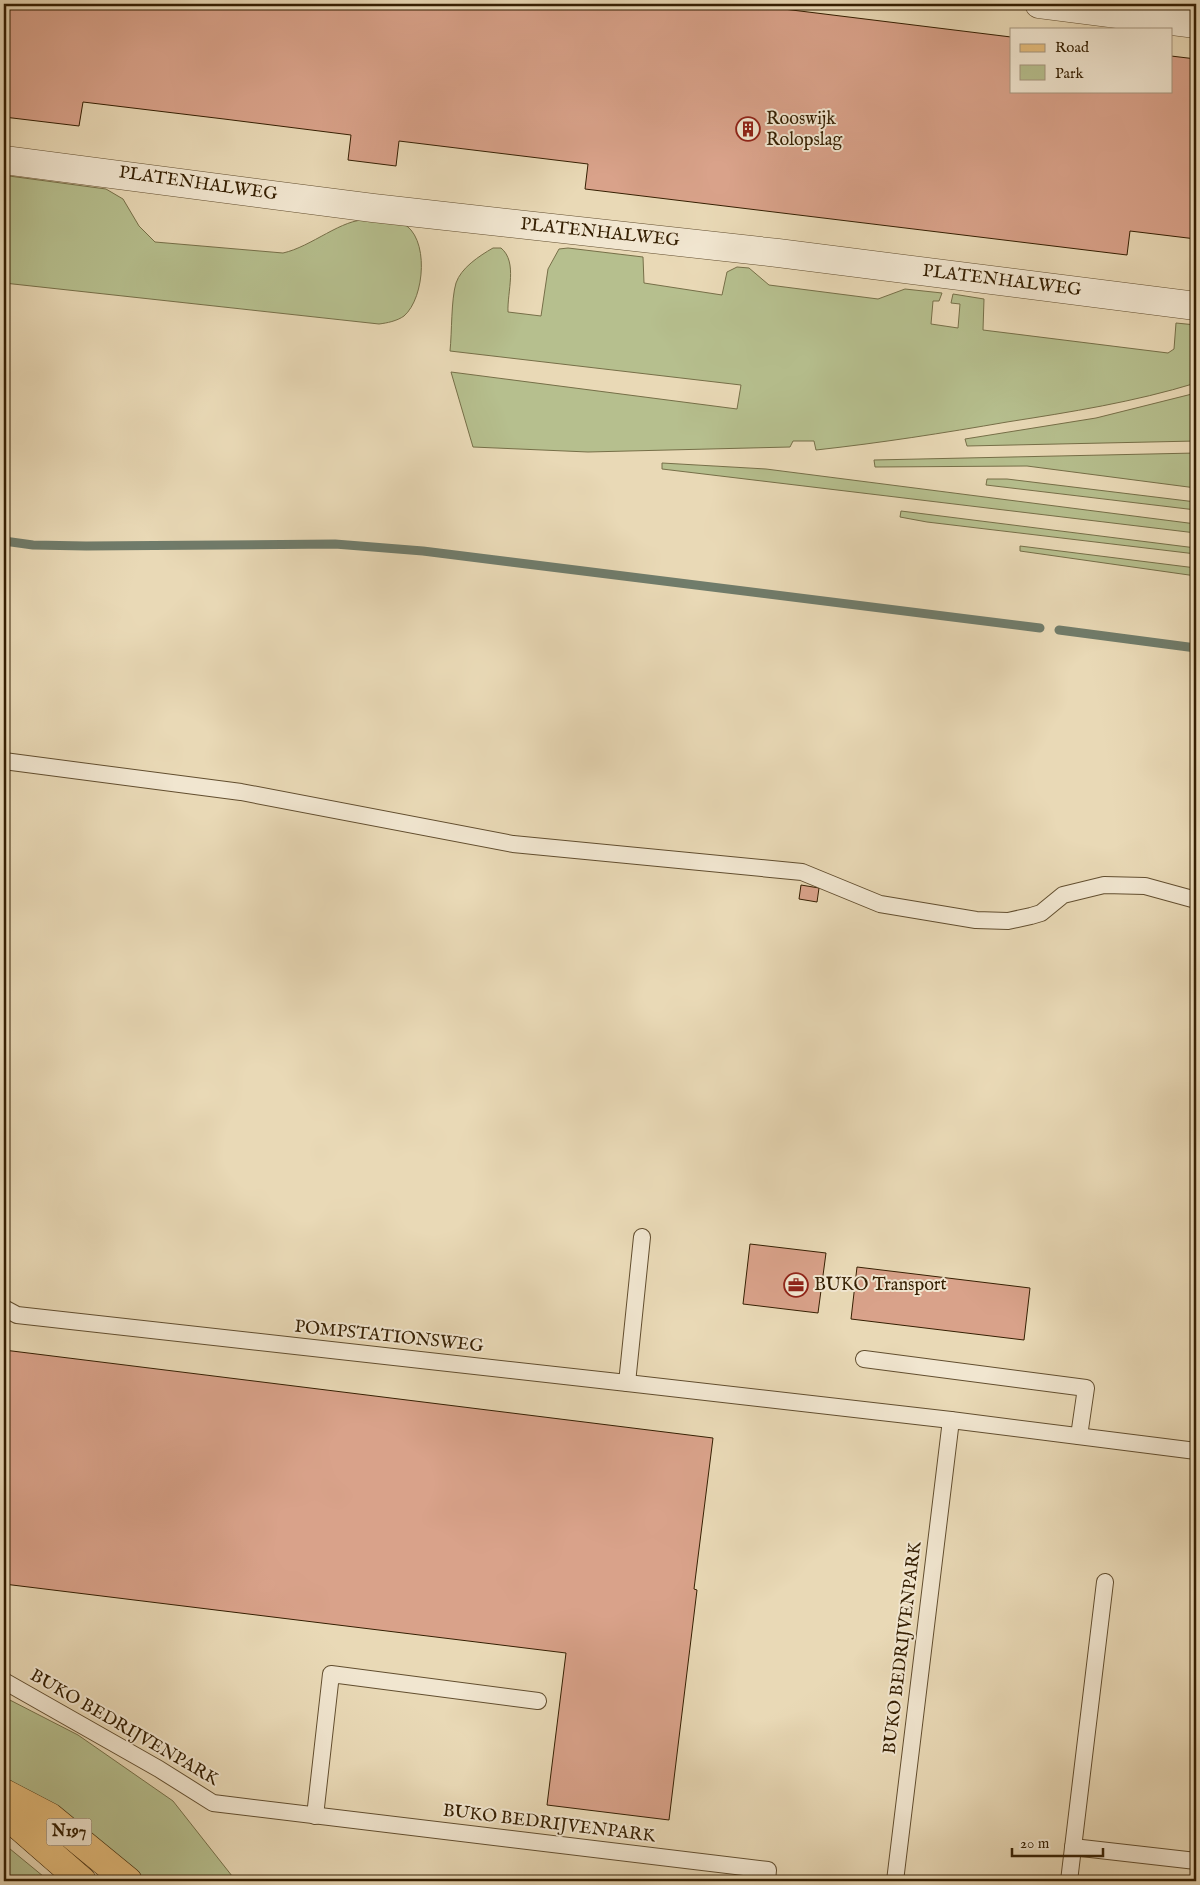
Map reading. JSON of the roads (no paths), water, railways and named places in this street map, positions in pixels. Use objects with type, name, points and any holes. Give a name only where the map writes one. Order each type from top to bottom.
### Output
[{"type":"main road","name":"N197","points":[[4,1793],[50,1816],[128,1881]]},
{"type":"main road","name":"N197","points":[[4,1813],[82,1881]]},
{"type":"street","points":[[1039,4],[1196,24]]},
{"type":"street","name":"PLATENHALWEG","points":[[4,160],[373,208],[778,253],[1196,306]]},
{"type":"lane","points":[[4,761],[241,792],[513,844],[802,872],[880,904],[976,920],[1008,921],[1032,916],[1040,913],[1063,895],[1104,885],[1145,886],[1196,900]]},
{"type":"lane","points":[[642,1237],[627,1383],[951,1420],[1196,1451]]},
{"type":"lane","name":"POMPSTATIONSWEG","points":[[4,1308],[17,1315],[627,1383]]},
{"type":"lane","points":[[864,1359],[1086,1388],[1079,1436]]},
{"type":"lane","name":"BUKO BEDRIJVENPARK","points":[[895,1881],[951,1420]]},
{"type":"lane","points":[[1069,1881],[1105,1582]]},
{"type":"lane","points":[[315,1816],[331,1674],[538,1701]]},
{"type":"lane","name":"BUKO BEDRIJVENPARK","points":[[4,1681],[159,1769],[213,1803],[768,1870],[767,1881]]},
{"type":"lane","points":[[1074,1847],[1196,1861]]},
{"type":"waterway","points":[[4,541],[33,545],[86,546],[335,544],[423,551],[1040,628]]},
{"type":"waterway","points":[[1059,630],[1196,648]]},
{"type":"place","name":"Rooswijk Rolopslag","points":[[748,129]]},
{"type":"place","name":"BUKO Transport","points":[[796,1285]]}]
